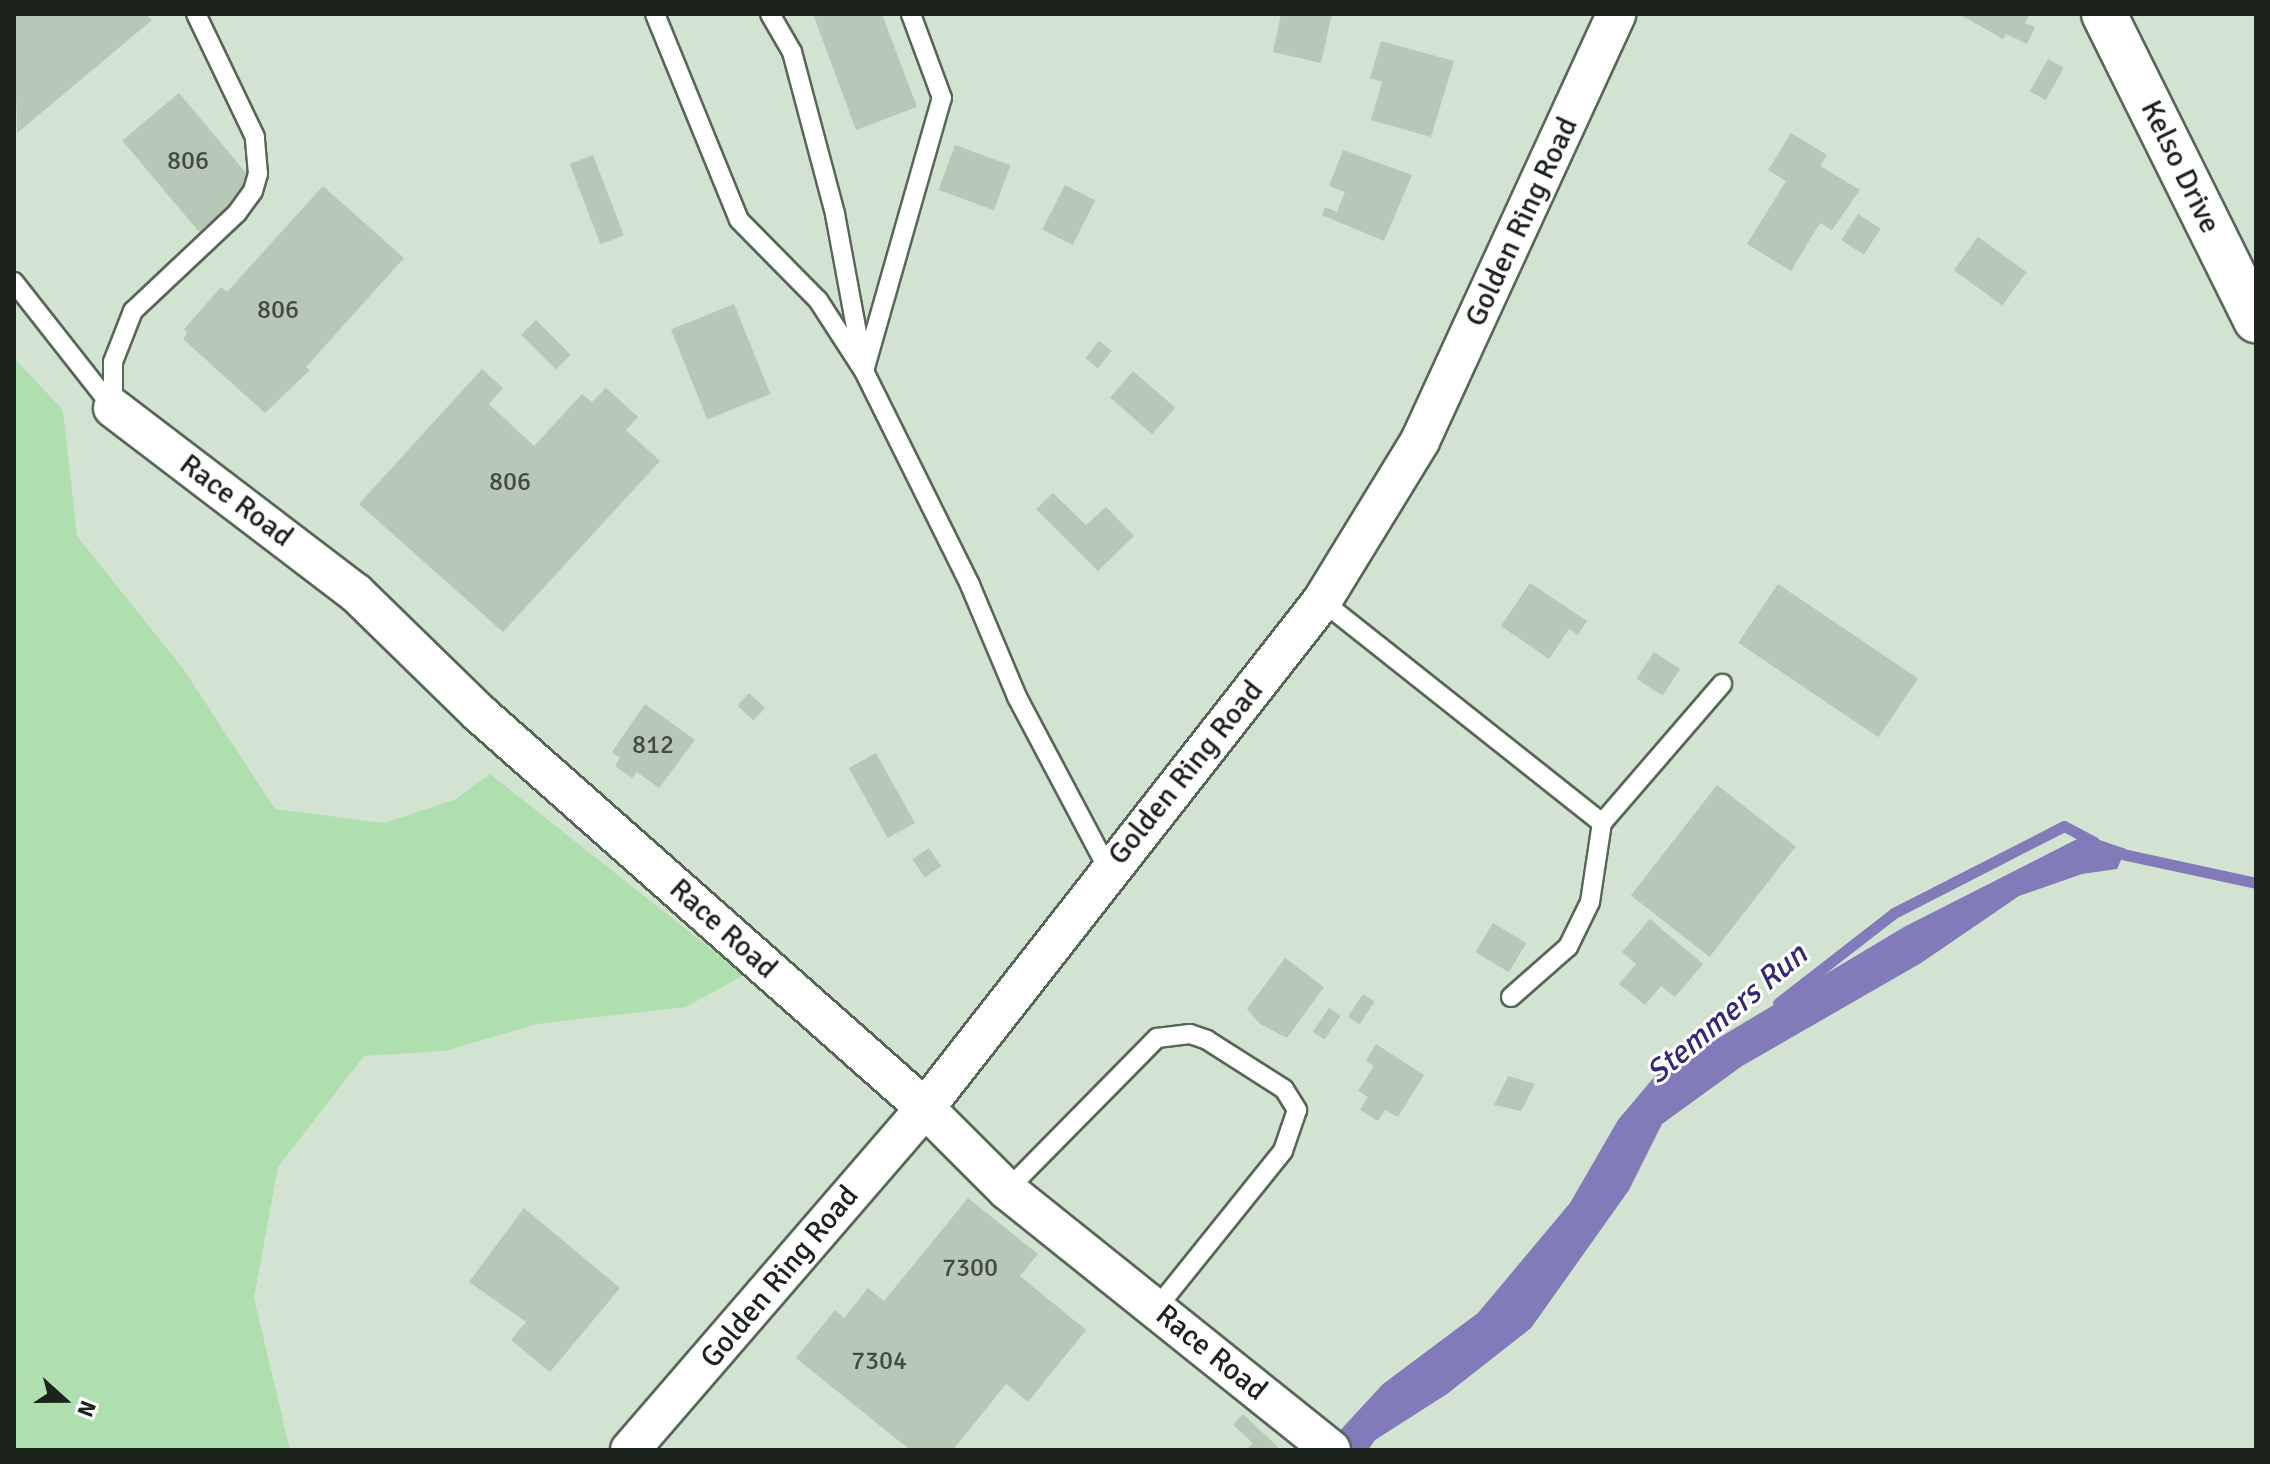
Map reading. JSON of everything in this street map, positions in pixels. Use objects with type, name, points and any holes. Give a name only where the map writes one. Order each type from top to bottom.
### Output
[{"type":"street","name":"Golden Ring Road","points":[[630,1450],[925,1108],[1108,869],[1322,601],[1420,441],[1616,14]]},
{"type":"street","name":"Kelso Drive","points":[[2104,14],[2256,320]]},
{"type":"street","name":"Race Road","points":[[113,408],[356,593],[479,713],[925,1108],[1007,1190],[1319,1440]]},
{"type":"lane","points":[[113,408],[113,362],[133,311],[237,213],[253,191],[258,174],[255,137],[196,14]]},
{"type":"lane","points":[[655,14],[739,220],[818,300],[864,371],[970,585],[1017,697],[1108,869]]},
{"type":"lane","points":[[770,14],[792,52],[831,199],[864,371]]},
{"type":"lane","points":[[864,371],[942,98],[911,14]]},
{"type":"lane","points":[[14,282],[113,408]]},
{"type":"lane","points":[[1322,601],[1602,823]]},
{"type":"lane","points":[[1511,997],[1568,947],[1590,902],[1602,823],[1722,684]]},
{"type":"lane","points":[[1007,1190],[1157,1038],[1190,1034],[1207,1040],[1284,1089],[1297,1110],[1283,1151],[1156,1309]]},
{"type":"green space","points":[[14,358],[63,410],[77,536],[184,670],[275,809],[384,823],[456,799],[490,774],[744,975],[686,1007],[537,1024],[445,1051],[364,1056],[278,1167],[254,1298],[290,1450],[14,1450]]},
{"type":"shaded area","points":[[2085,835],[2126,849],[2117,869],[2082,874],[2019,896],[1921,963],[1742,1066],[1662,1124],[1629,1190],[1531,1328],[1447,1394],[1375,1440],[1368,1450],[1322,1450],[1383,1384],[1478,1313],[1570,1203],[1618,1120],[1655,1076],[1904,927]]},
{"type":"building","points":[[14,14],[146,14],[152,20],[17,133]]},
{"type":"building","points":[[813,14],[882,14],[917,107],[856,130]]},
{"type":"building","points":[[1281,14],[1332,14],[1321,63],[1273,52]]},
{"type":"building","points":[[1959,14],[2030,14],[2025,23],[2035,27],[2027,44],[2006,34],[2003,39]]},
{"type":"building","points":[[1381,41],[1454,61],[1431,137],[1371,120],[1382,82],[1370,78]]},
{"type":"building","points":[[2048,59],[2064,68],[2046,100],[2030,91]]},
{"type":"building","points":[[179,93],[255,184],[199,232],[122,141]]},
{"type":"building","points":[[1791,133],[1827,155],[1820,166],[1860,190],[1832,230],[1820,223],[1791,271],[1747,244],[1786,181],[1768,170]]},
{"type":"building","points":[[955,145],[1010,165],[994,210],[939,190]]},
{"type":"building","points":[[1343,150],[1412,175],[1384,241],[1322,215],[1325,207],[1337,212],[1345,192],[1329,186]]},
{"type":"building","points":[[593,155],[624,235],[600,244],[570,164]]},
{"type":"building","points":[[1065,185],[1095,200],[1073,245],[1042,230]]},
{"type":"building","points":[[323,186],[404,258],[306,367],[310,370],[265,413],[183,339],[187,333],[184,329],[221,287],[227,292]]},
{"type":"building","points":[[1858,214],[1881,229],[1864,255],[1841,240]]},
{"type":"building","points":[[1978,237],[2027,272],[2002,305],[1954,270]]},
{"type":"building","points":[[734,304],[770,394],[707,419],[671,329]]},
{"type":"building","points":[[536,320],[571,355],[556,369],[521,335]]},
{"type":"building","points":[[1099,341],[1112,351],[1098,368],[1085,358]]},
{"type":"building","points":[[482,369],[503,388],[489,404],[534,446],[582,394],[592,402],[606,388],[638,417],[626,430],[660,461],[503,632],[359,504]]},
{"type":"building","points":[[1133,371],[1175,408],[1152,434],[1110,397]]},
{"type":"building","points":[[1053,493],[1086,525],[1106,507],[1134,536],[1098,571],[1036,509]]},
{"type":"building","points":[[1530,583],[1587,621],[1578,635],[1569,629],[1549,659],[1501,626]]},
{"type":"building","points":[[1778,584],[1918,679],[1878,737],[1738,643]]},
{"type":"building","points":[[1654,652],[1680,669],[1663,696],[1637,679]]},
{"type":"building","points":[[749,693],[765,708],[753,720],[737,705]]},
{"type":"building","points":[[645,704],[695,740],[659,788],[637,772],[632,778],[615,766],[620,758],[612,752]]},
{"type":"building","points":[[876,753],[915,823],[888,838],[849,768]]},
{"type":"building","points":[[1717,785],[1796,847],[1710,957],[1631,895]]},
{"type":"building","points":[[929,848],[941,866],[925,877],[912,859]]},
{"type":"building","points":[[1650,919],[1703,964],[1675,997],[1661,986],[1645,1005],[1619,984],[1636,964],[1622,952]]},
{"type":"building","points":[[1493,923],[1526,943],[1509,972],[1475,952]]},
{"type":"building","points":[[1285,958],[1324,987],[1287,1038],[1260,1024],[1247,1009]]},
{"type":"building","points":[[1363,994],[1375,1002],[1360,1024],[1348,1016]]},
{"type":"building","points":[[1329,1008],[1341,1016],[1324,1040],[1313,1032]]},
{"type":"building","points":[[1376,1044],[1424,1075],[1398,1117],[1385,1110],[1378,1121],[1360,1110],[1368,1097],[1358,1091],[1374,1066],[1366,1061]]},
{"type":"building","points":[[1508,1076],[1535,1084],[1521,1111],[1494,1105]]},
{"type":"building","points":[[968,1198],[1038,1254],[1020,1276],[1086,1330],[1028,1402],[1006,1384],[953,1450],[910,1450],[796,1358],[835,1310],[844,1318],[868,1288],[884,1301]]},
{"type":"building","points":[[524,1208],[620,1288],[550,1372],[511,1340],[526,1322],[469,1282]]},
{"type":"building","points":[[1243,1414],[1281,1450],[1246,1450],[1253,1443],[1233,1425]]},
{"type":"waterway","name":"Stemmers Run","points":[[1778,1003],[1894,913],[2064,826],[2094,842]]},
{"type":"waterway","name":"Stemmers Run","points":[[2113,852],[2256,883]]}]
